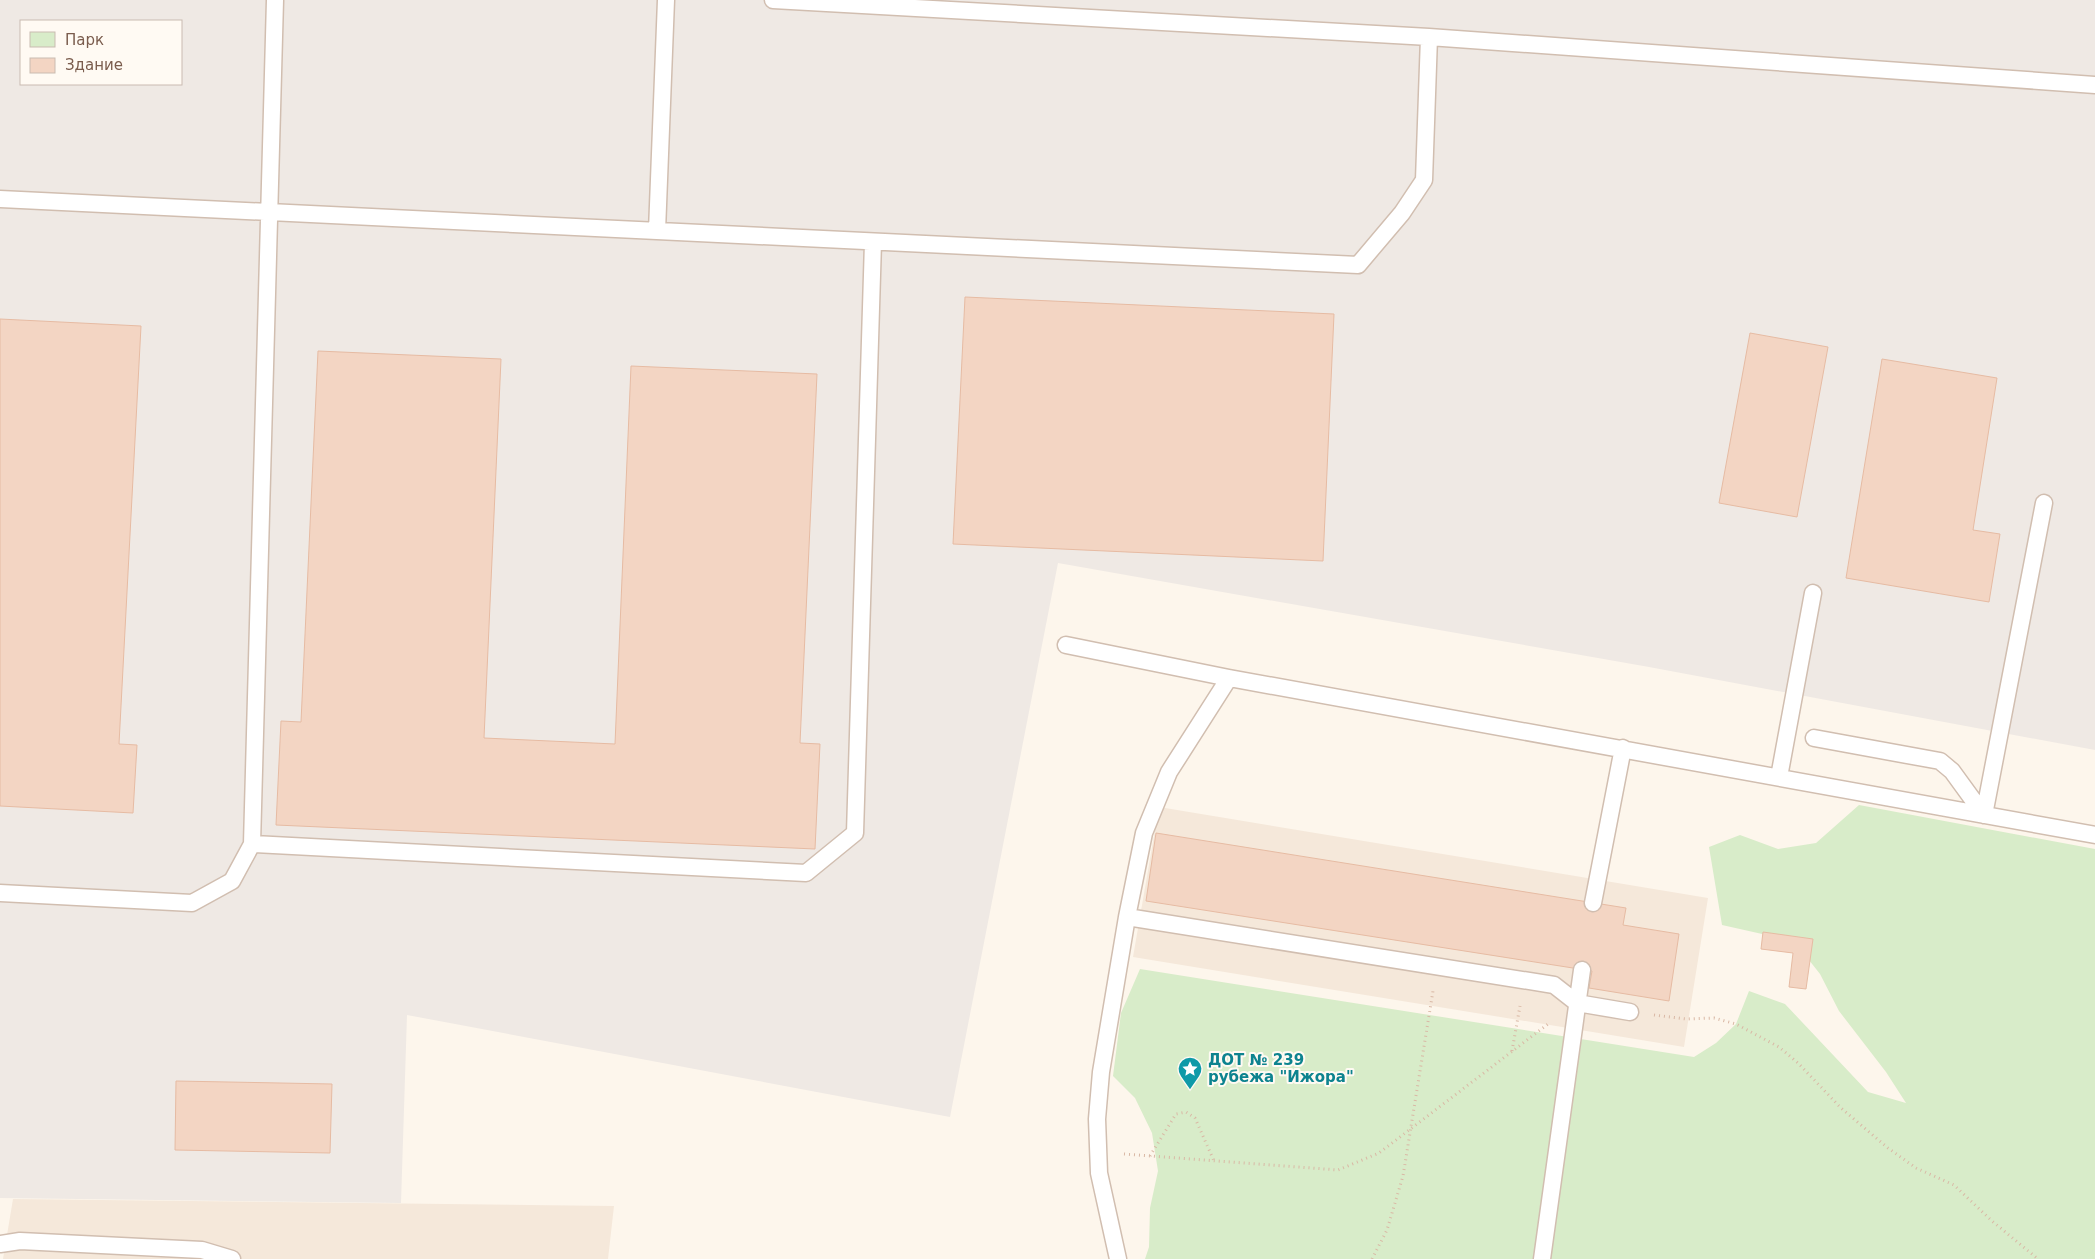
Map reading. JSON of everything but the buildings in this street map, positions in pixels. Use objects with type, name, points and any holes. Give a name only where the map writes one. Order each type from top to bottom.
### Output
[{"type":"lane","points":[[0,893],[192,903],[232,880],[252,844],[275,0]]},
{"type":"lane","points":[[657,231],[666,0]]},
{"type":"lane","points":[[773,0],[1429,37],[2095,85]]},
{"type":"lane","points":[[0,199],[1358,265],[1402,213],[1424,180],[1429,37]]},
{"type":"lane","points":[[252,844],[806,873],[855,833],[873,242]]},
{"type":"lane","points":[[1984,815],[2044,503]]},
{"type":"lane","points":[[1779,777],[1813,593]]},
{"type":"lane","points":[[1066,645],[1229,678],[1623,748],[2095,836]]},
{"type":"lane","points":[[1118,1259],[1099,1173],[1097,1119],[1100,1072],[1127,917],[1144,833],[1169,772],[1229,678]]},
{"type":"lane","points":[[1814,738],[1940,760],[1952,771],[1984,815]]},
{"type":"lane","points":[[1593,903],[1623,748]]},
{"type":"lane","points":[[1127,917],[1554,985],[1576,1003],[1630,1012]]},
{"type":"lane","points":[[1542,1259],[1582,970]]},
{"type":"lane","points":[[0,1244],[20,1241],[202,1250],[232,1259]]},
{"type":"path","points":[[1372,1259],[1387,1230],[1403,1176],[1437,966]]},
{"type":"path","points":[[1512,1052],[1524,980]]},
{"type":"path","points":[[1098,1152],[1338,1170],[1379,1153],[1576,1003]]},
{"type":"path","points":[[1630,1012],[1686,1019],[1714,1018],[1755,1032],[1798,1063],[1841,1108],[1888,1148],[1916,1168],[1954,1185],[1992,1221],[2038,1259]]},
{"type":"path","points":[[1150,1156],[1176,1114],[1186,1112],[1195,1118],[1215,1161]]},
{"type":"shaded area","points":[[0,0],[2095,0],[2095,750],[1649,667],[1058,563],[950,1117],[407,1015],[401,1203],[0,1198]]},
{"type":"shaded area","points":[[1159,807],[1708,898],[1684,1047],[1133,957]]},
{"type":"shaded area","points":[[13,1199],[614,1206],[608,1259],[3,1259]]},
{"type":"green space","points":[[1859,805],[2095,849],[2095,1259],[1145,1259],[1149,1247],[1150,1208],[1158,1171],[1152,1133],[1135,1098],[1113,1076],[1121,1013],[1140,969],[1694,1057],[1716,1043],[1736,1024],[1749,991],[1785,1004],[1868,1092],[1906,1103],[1886,1072],[1839,1011],[1820,974],[1794,941],[1722,925],[1709,847],[1740,835],[1778,849],[1816,843]]},
{"type":"place","name":"ДОТ № 239 рубежа \"Ижора\"","points":[[1190,1090]]}]
